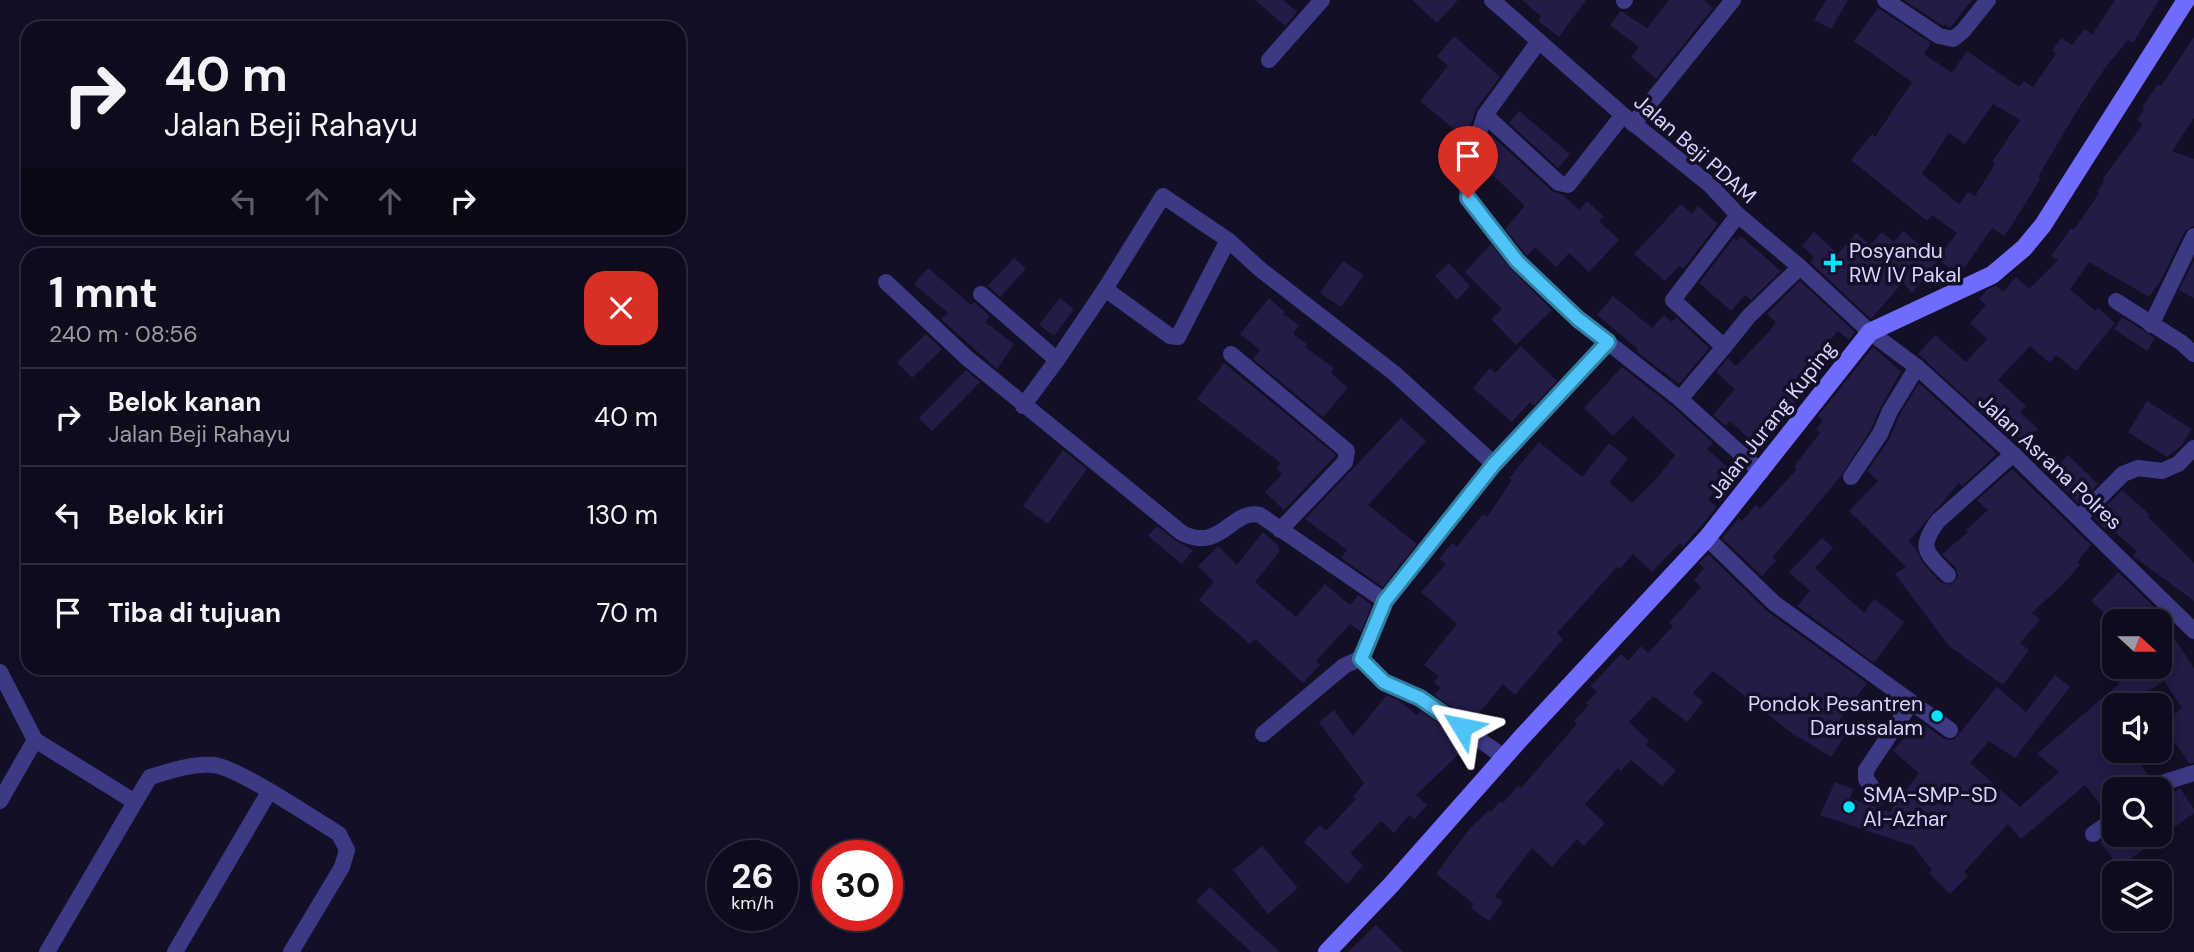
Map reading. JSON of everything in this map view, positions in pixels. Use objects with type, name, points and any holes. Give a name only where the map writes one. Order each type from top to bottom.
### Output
[{"type":"street","points":[[1269,60],[1322,0]]},
{"type":"street","name":"Jalan Beji PDAM","points":[[1492,0],[1628,119],[1710,185],[1738,215],[1800,267],[1870,332]]},
{"type":"street","points":[[1485,115],[1559,183],[1568,185],[1733,0]]},
{"type":"street","points":[[1885,0],[1938,36],[1953,39],[1988,0]]},
{"type":"street","name":"Jalan Jurang Kuping","points":[[1327,952],[1707,538],[1762,472],[1870,332],[1992,275],[2024,248],[2043,225],[2186,0]]},
{"type":"street","points":[[1539,41],[1485,115],[1465,175],[1468,198],[1517,261],[1578,319],[1680,399],[1762,472]]},
{"type":"street","points":[[1023,405],[1105,289],[1163,196],[1228,240],[1261,270],[1394,373],[1494,464]]},
{"type":"street","points":[[1724,347],[1673,301],[1738,215]]},
{"type":"street","points":[[2151,324],[2194,236]]},
{"type":"street","points":[[1105,289],[1170,336],[1178,337],[1228,240]]},
{"type":"street","points":[[1680,399],[1749,316],[1800,267]]},
{"type":"street","points":[[886,282],[967,358],[1182,533],[1194,539],[1205,540],[1255,513],[1385,601]]},
{"type":"street","points":[[981,294],[1057,360]]},
{"type":"street","points":[[2116,301],[2182,343],[2194,354]]},
{"type":"street","name":"Jalan Asrana Polres","points":[[1870,332],[1917,367],[2013,454],[2194,629]]},
{"type":"street","points":[[1263,734],[1344,666],[1361,659],[1385,601],[1494,464],[1608,342]]},
{"type":"street","points":[[1231,354],[1347,451],[1345,462],[1280,530]]},
{"type":"street","points":[[1851,477],[1880,434],[1890,411],[1917,367]]},
{"type":"street","points":[[2079,518],[2123,474],[2138,468],[2162,471],[2178,464],[2194,449]]},
{"type":"street","points":[[1948,575],[1926,552],[1928,534],[2013,454]]},
{"type":"street","points":[[1707,538],[1774,603],[1950,730]]},
{"type":"street","points":[[1361,659],[1384,682],[1420,698],[1504,757]]},
{"type":"street","points":[[0,672],[35,740],[135,802]]},
{"type":"street","points":[[1879,796],[1866,779],[1866,770],[1911,703]]},
{"type":"street","points":[[0,800],[35,740]]},
{"type":"street","points":[[47,952],[150,777],[185,768],[216,765],[236,773],[340,834],[347,850],[342,867],[291,952]]},
{"type":"street","points":[[2172,780],[2194,773]]},
{"type":"street","points":[[175,952],[269,792]]},
{"type":"street","points":[[2093,834],[2102,828]]},
{"type":"building","points":[[1255,0],[1283,0],[1297,12],[1285,26]]},
{"type":"building","points":[[1412,0],[1458,0],[1437,23]]},
{"type":"building","points":[[1522,0],[1586,0],[1559,37],[1538,21],[1541,16]]},
{"type":"building","points":[[1669,0],[1704,0],[1713,8],[1656,79],[1631,57],[1639,47],[1610,25],[1621,11],[1647,28]]},
{"type":"building","points":[[1826,0],[1848,0],[1831,29],[1814,20]]},
{"type":"building","points":[[1904,0],[1972,0],[1950,28]]},
{"type":"building","points":[[2115,0],[2159,0],[2133,43],[2128,40],[2105,68],[2004,236],[1992,228],[1959,275],[1937,259],[1957,233],[1932,215],[1927,221],[1851,160],[1872,134],[1875,137],[1912,82],[1854,41],[1878,8],[1931,43],[1924,54],[1952,73],[1967,51],[2019,87],[2024,81],[2033,87],[2056,54],[2052,51],[2061,38],[2072,45],[2085,29],[2092,35]],"holes":[[[1993,104],[2020,120],[1992,162],[1995,164],[1975,196],[1968,192],[1959,204],[1922,174],[1949,133],[1965,144]]]},
{"type":"building","points":[[1454,36],[1500,77],[1476,109],[1466,139],[1420,101],[1448,66],[1437,56]]},
{"type":"building","points":[[2194,37],[2194,118],[2172,151],[2194,159],[2194,226],[2185,231],[2161,280],[2149,297],[2089,262],[2070,289],[2095,311],[2098,308],[2115,323],[2076,371],[2056,355],[2050,363],[2030,346],[1998,380],[2026,406],[2020,412],[2038,429],[2020,447],[1918,354],[1935,335],[1966,362],[1987,339],[1970,323],[1986,305],[1979,299],[1988,289],[1996,286],[2003,292],[2016,277],[2029,289],[2058,260],[2051,256],[2071,228],[2074,230],[2099,193],[2097,192],[2104,181],[2102,180],[2143,124],[2137,120],[2144,109],[2142,108],[2158,84],[2161,86]]},
{"type":"building","points":[[1519,111],[1570,154],[1558,168],[1509,123]]},
{"type":"building","points":[[1490,134],[1552,191],[1563,195],[1579,210],[1587,201],[1604,217],[1599,221],[1619,240],[1589,272],[1569,253],[1556,267],[1535,247],[1527,256],[1505,229],[1525,206],[1480,163]]},
{"type":"building","points":[[1681,204],[1692,214],[1698,206],[1718,224],[1683,269],[1679,266],[1665,281],[1634,254]]},
{"type":"building","points":[[1903,231],[1938,261],[1912,293],[1903,282],[1871,319],[1810,262],[1814,257],[1802,246],[1814,232],[1838,254],[1856,233],[1870,245],[1882,232],[1894,242]]},
{"type":"building","points":[[1741,236],[1781,271],[1751,300],[1745,295],[1731,311],[1699,283],[1734,238],[1737,241]]},
{"type":"building","points":[[1491,244],[1510,268],[1552,310],[1516,345],[1491,319],[1502,309],[1465,272]]},
{"type":"building","points":[[1014,258],[1026,269],[1000,297],[988,286]]},
{"type":"building","points":[[2194,260],[2194,298],[2179,290]]},
{"type":"building","points":[[1343,261],[1364,275],[1341,307],[1320,293]]},
{"type":"building","points":[[1449,263],[1470,286],[1457,300],[1435,276]]},
{"type":"building","points":[[928,268],[971,305],[974,302],[990,316],[985,322],[1014,344],[997,369],[941,319],[948,313],[914,284]]},
{"type":"building","points":[[1800,281],[1855,332],[1849,340],[1838,331],[1796,380],[1807,390],[1773,427],[1770,423],[1753,442],[1730,421],[1726,426],[1713,415],[1735,389],[1716,372],[1728,358],[1736,366],[1767,334],[1776,322],[1767,314]]},
{"type":"building","points":[[1613,296],[1652,328],[1664,315],[1672,322],[1676,317],[1709,348],[1679,384],[1636,351],[1638,349],[1597,315]]},
{"type":"building","points":[[1060,298],[1074,309],[1054,336],[1039,325]]},
{"type":"building","points":[[1269,298],[1285,312],[1283,314],[1299,325],[1293,334],[1307,344],[1305,347],[1334,368],[1331,373],[1348,388],[1323,417],[1253,359],[1260,350],[1240,334]]},
{"type":"building","points":[[2122,317],[2155,338],[2147,351],[2114,329]]},
{"type":"building","points":[[926,334],[942,349],[912,378],[897,362]]},
{"type":"building","points":[[1521,346],[1557,381],[1534,406],[1530,402],[1512,422],[1473,388],[1490,368],[1495,373]]},
{"type":"building","points":[[1873,347],[1901,372],[1871,429],[1841,476],[1772,558],[1776,561],[1762,576],[1722,538],[1739,518],[1742,521],[1756,505],[1760,509],[1797,469],[1794,466],[1820,433],[1816,429],[1823,421],[1818,416]]},
{"type":"building","points":[[1224,363],[1336,455],[1284,510],[1265,492],[1282,474],[1276,468],[1281,463],[1197,399]]},
{"type":"building","points":[[1622,367],[1713,443],[1707,449],[1732,471],[1708,499],[1717,507],[1683,547],[1680,543],[1652,572],[1633,554],[1620,569],[1617,567],[1557,633],[1563,639],[1515,695],[1503,684],[1472,722],[1434,695],[1441,688],[1434,682],[1439,676],[1424,665],[1457,624],[1421,592],[1446,564],[1439,559],[1452,543],[1457,547],[1483,514],[1487,517],[1512,480],[1509,478],[1539,442],[1582,477],[1609,443],[1628,459],[1609,482],[1632,503],[1658,477],[1675,455],[1633,416],[1613,436],[1584,408]]},
{"type":"building","points":[[966,370],[980,382],[932,431],[919,418]]},
{"type":"building","points":[[1919,383],[1997,454],[1962,486],[1959,483],[1909,541],[1922,562],[1940,582],[1951,585],[1958,577],[1956,568],[1942,554],[1988,510],[1977,500],[2012,469],[2091,545],[2077,562],[2080,565],[2032,613],[2040,620],[2020,643],[2029,650],[2003,685],[1949,646],[1895,574],[1906,567],[1849,511],[1878,481],[1867,471],[1889,440],[1899,416]]},
{"type":"building","points":[[2147,401],[2192,429],[2181,446],[2167,457],[2128,432]]},
{"type":"building","points":[[1401,418],[1426,441],[1368,505],[1417,544],[1383,587],[1341,558],[1347,550],[1305,519]]},
{"type":"building","points":[[1063,450],[1087,469],[1048,524],[1023,506]]},
{"type":"building","points":[[2068,455],[2098,484],[2079,504],[2050,475]]},
{"type":"building","points":[[2122,490],[2150,515],[2148,517],[2194,563],[2194,601],[2133,556],[2137,551],[2108,526],[2105,529],[2094,518]]},
{"type":"building","points":[[1157,526],[1193,550],[1182,564],[1148,536]]},
{"type":"building","points":[[1263,532],[1279,546],[1279,552],[1255,582],[1296,617],[1325,584],[1350,605],[1358,595],[1372,605],[1361,632],[1350,624],[1316,661],[1320,665],[1303,683],[1255,639],[1250,644],[1199,600],[1214,582],[1198,566],[1218,546],[1237,565]]},
{"type":"building","points":[[1822,538],[1833,548],[1815,568],[1864,613],[1874,599],[1904,622],[1874,663],[1797,606],[1810,591],[1789,572]]},
{"type":"building","points":[[1708,554],[1768,612],[1867,683],[1837,724],[1848,730],[1831,757],[1790,732],[1713,671],[1693,693],[1703,702],[1687,722],[1653,696],[1629,722],[1649,741],[1646,745],[1676,770],[1662,786],[1631,760],[1621,771],[1618,768],[1585,804],[1605,823],[1584,846],[1577,839],[1552,867],[1532,848],[1495,896],[1503,902],[1489,921],[1471,908],[1474,904],[1436,874],[1470,828],[1489,810],[1491,812],[1500,801],[1503,803],[1518,786],[1521,788],[1577,724],[1574,721],[1597,692],[1591,686],[1621,654],[1628,661],[1641,646],[1648,653],[1673,626],[1669,623],[1701,587],[1694,580],[1704,568],[1699,563]]},
{"type":"building","points":[[2118,572],[2156,609],[2102,611],[2091,601]]},
{"type":"building","points":[[2172,635],[2194,668],[2194,763],[2189,763],[2172,739],[2172,715],[2182,708],[2164,681],[2146,693],[2108,693],[2119,684],[2116,679],[2172,679]]},
{"type":"building","points":[[2055,675],[2070,687],[2015,758],[1989,741],[1970,763],[2020,807],[2059,772],[2037,754],[2102,699],[2102,763],[2139,763],[2150,777],[2102,777],[2102,807],[2085,785],[2021,839],[2008,824],[1964,872],[1968,876],[1950,894],[1929,873],[1932,870],[1913,846],[1820,815],[1835,782],[1853,789],[1850,798],[1890,812],[1919,773],[1893,751],[1919,721],[1944,739],[1954,740],[1997,687],[2026,712]]},
{"type":"building","points":[[1387,695],[1417,715],[1421,711],[1466,743],[1458,755],[1416,795],[1427,805],[1415,819],[1409,815],[1394,833],[1381,821],[1350,853],[1363,866],[1347,884],[1304,842],[1320,825],[1326,831],[1356,799],[1353,797],[1364,783],[1319,722],[1334,710],[1353,736]]},
{"type":"building","points":[[2180,788],[2194,813],[2172,829],[2172,794]]},
{"type":"building","points":[[1262,846],[1298,888],[1268,914],[1233,870]]},
{"type":"building","points":[[2104,847],[2147,847],[2127,861],[2114,861]]},
{"type":"building","points":[[1210,887],[1280,952],[1251,952],[1196,901]]},
{"type":"building","points":[[1376,925],[1403,952],[1348,952]]},
{"type":"place","name":"Posyandu RW IV Pakal","points":[[1833,263]]},
{"type":"place","name":"Pondok Pesantren Darussalam","points":[[1937,716]]},
{"type":"place","name":"SMA-SMP-SD Al-Azhar","points":[[1849,807]]},
{"type":"route","points":[[1462,727],[1420,698],[1384,682],[1361,659],[1385,601],[1494,464],[1608,342],[1578,319],[1517,261],[1468,198]]}]
